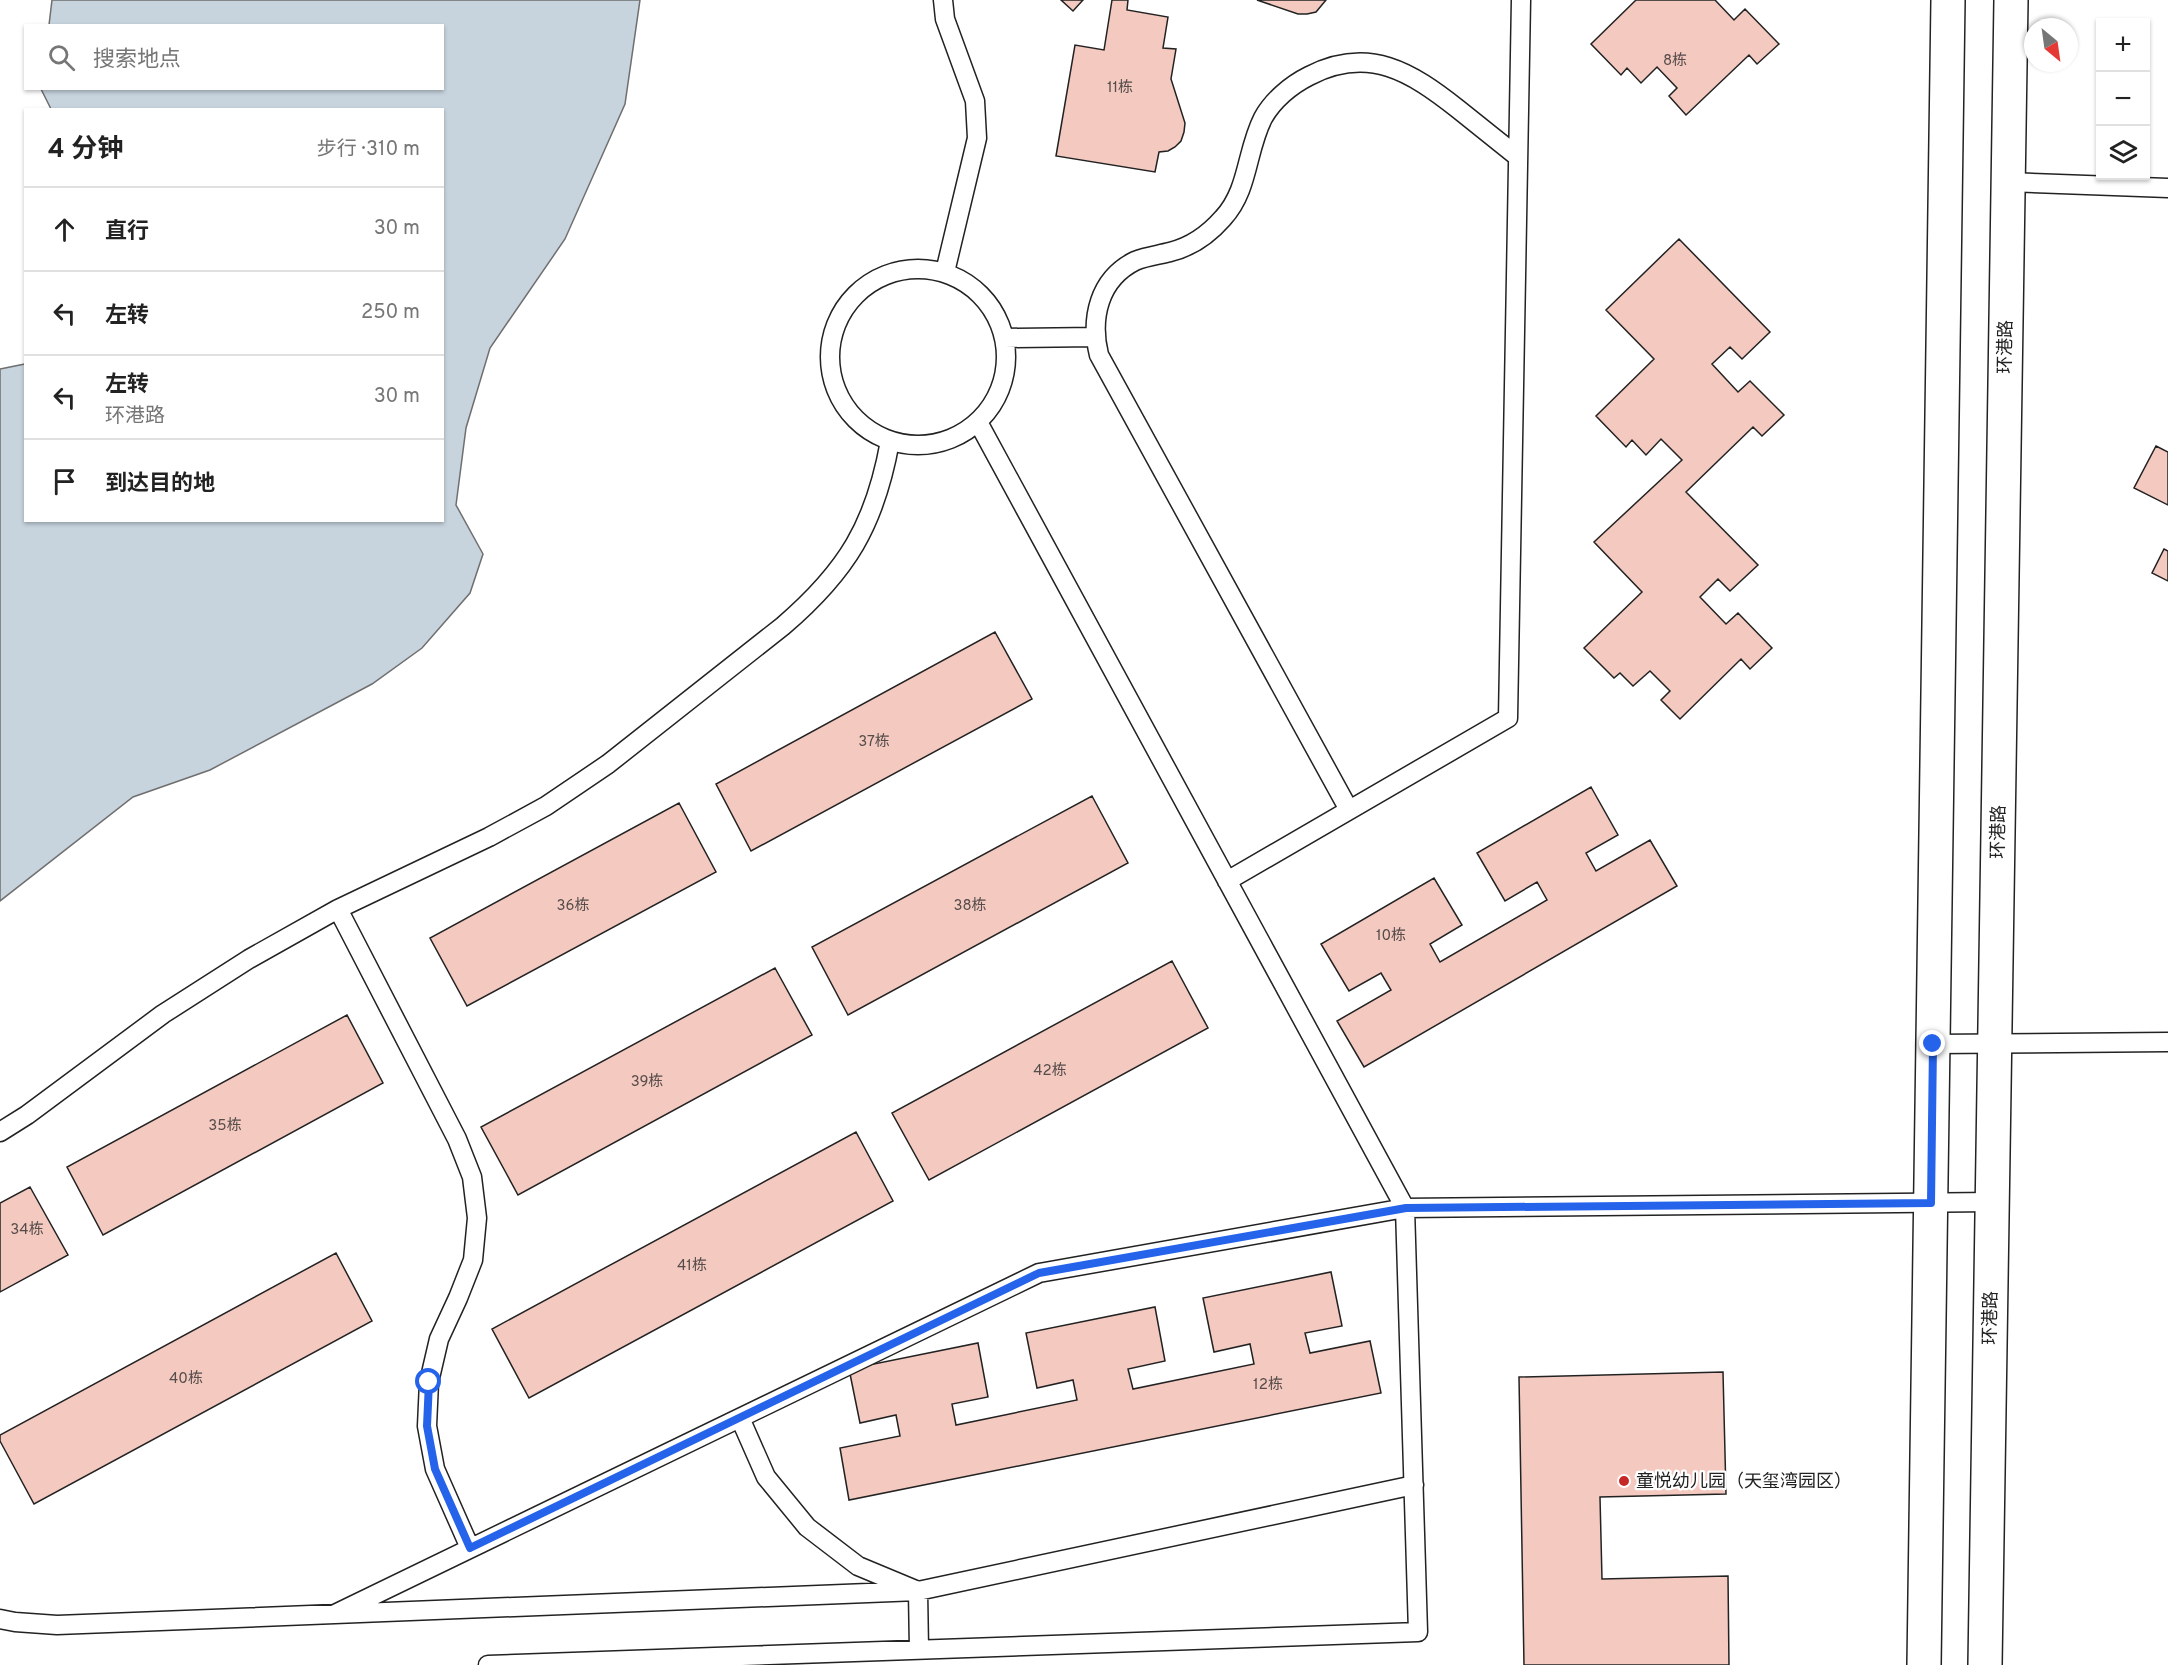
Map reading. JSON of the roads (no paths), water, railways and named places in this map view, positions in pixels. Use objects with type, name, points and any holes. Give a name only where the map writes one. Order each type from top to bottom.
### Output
[{"type":"street","points":[[1924,1665],[1948,0]]},
{"type":"street","name":"环港路","points":[[1985,1665],[2011,0]]},
{"type":"lane","points":[[943,0],[945,19],[975,101],[976,138],[945,272]]},
{"type":"lane","points":[[1227,880],[1508,718],[1521,0]]},
{"type":"lane","points":[[1349,810],[1099,354],[1095,337],[1095,319],[1099,302],[1108,286],[1120,272],[1135,262],[1192,244],[1224,218],[1236,201],[1244,182],[1254,137],[1264,116],[1286,91],[1320,70],[1360,63],[1392,67],[1414,77],[1434,91],[1518,157]]},
{"type":"lane","points":[[2008,182],[2168,188]]},
{"type":"lane","points":[[922,268],[945,272],[966,282],[983,297],[997,316],[1005,338],[1006,361],[1002,384],[993,404],[978,422],[958,436],[937,443],[913,446],[890,441],[870,431],[852,417],[838,398],[831,376],[829,353],[833,330],[843,309],[858,292],[878,278],[899,270],[922,268]]},
{"type":"lane","points":[[1005,338],[1095,337]]},
{"type":"lane","points":[[488,1665],[1418,1632],[1406,1208],[978,422]]},
{"type":"lane","points":[[0,1132],[27,1115],[163,1014],[249,959],[338,909],[489,837],[546,806],[608,764],[811,602],[856,545],[872,512],[884,477],[890,441]]},
{"type":"lane","points":[[338,909],[458,1139],[472,1177],[477,1218],[472,1260],[439,1339],[429,1382],[427,1426],[435,1469],[470,1548]]},
{"type":"lane","points":[[1933,1044],[2168,1042]]},
{"type":"lane","points":[[335,1614],[1039,1273],[1406,1208],[1992,1202]]},
{"type":"lane","points":[[740,1418],[766,1477],[807,1527],[858,1566],[918,1591]]},
{"type":"lane","points":[[0,1619],[57,1624],[918,1591],[1414,1485]]},
{"type":"lane","points":[[918,1591],[920,1650]]},
{"type":"place","name":"童悦幼儿园（天玺湾园区）","points":[[1624,1481]]}]
